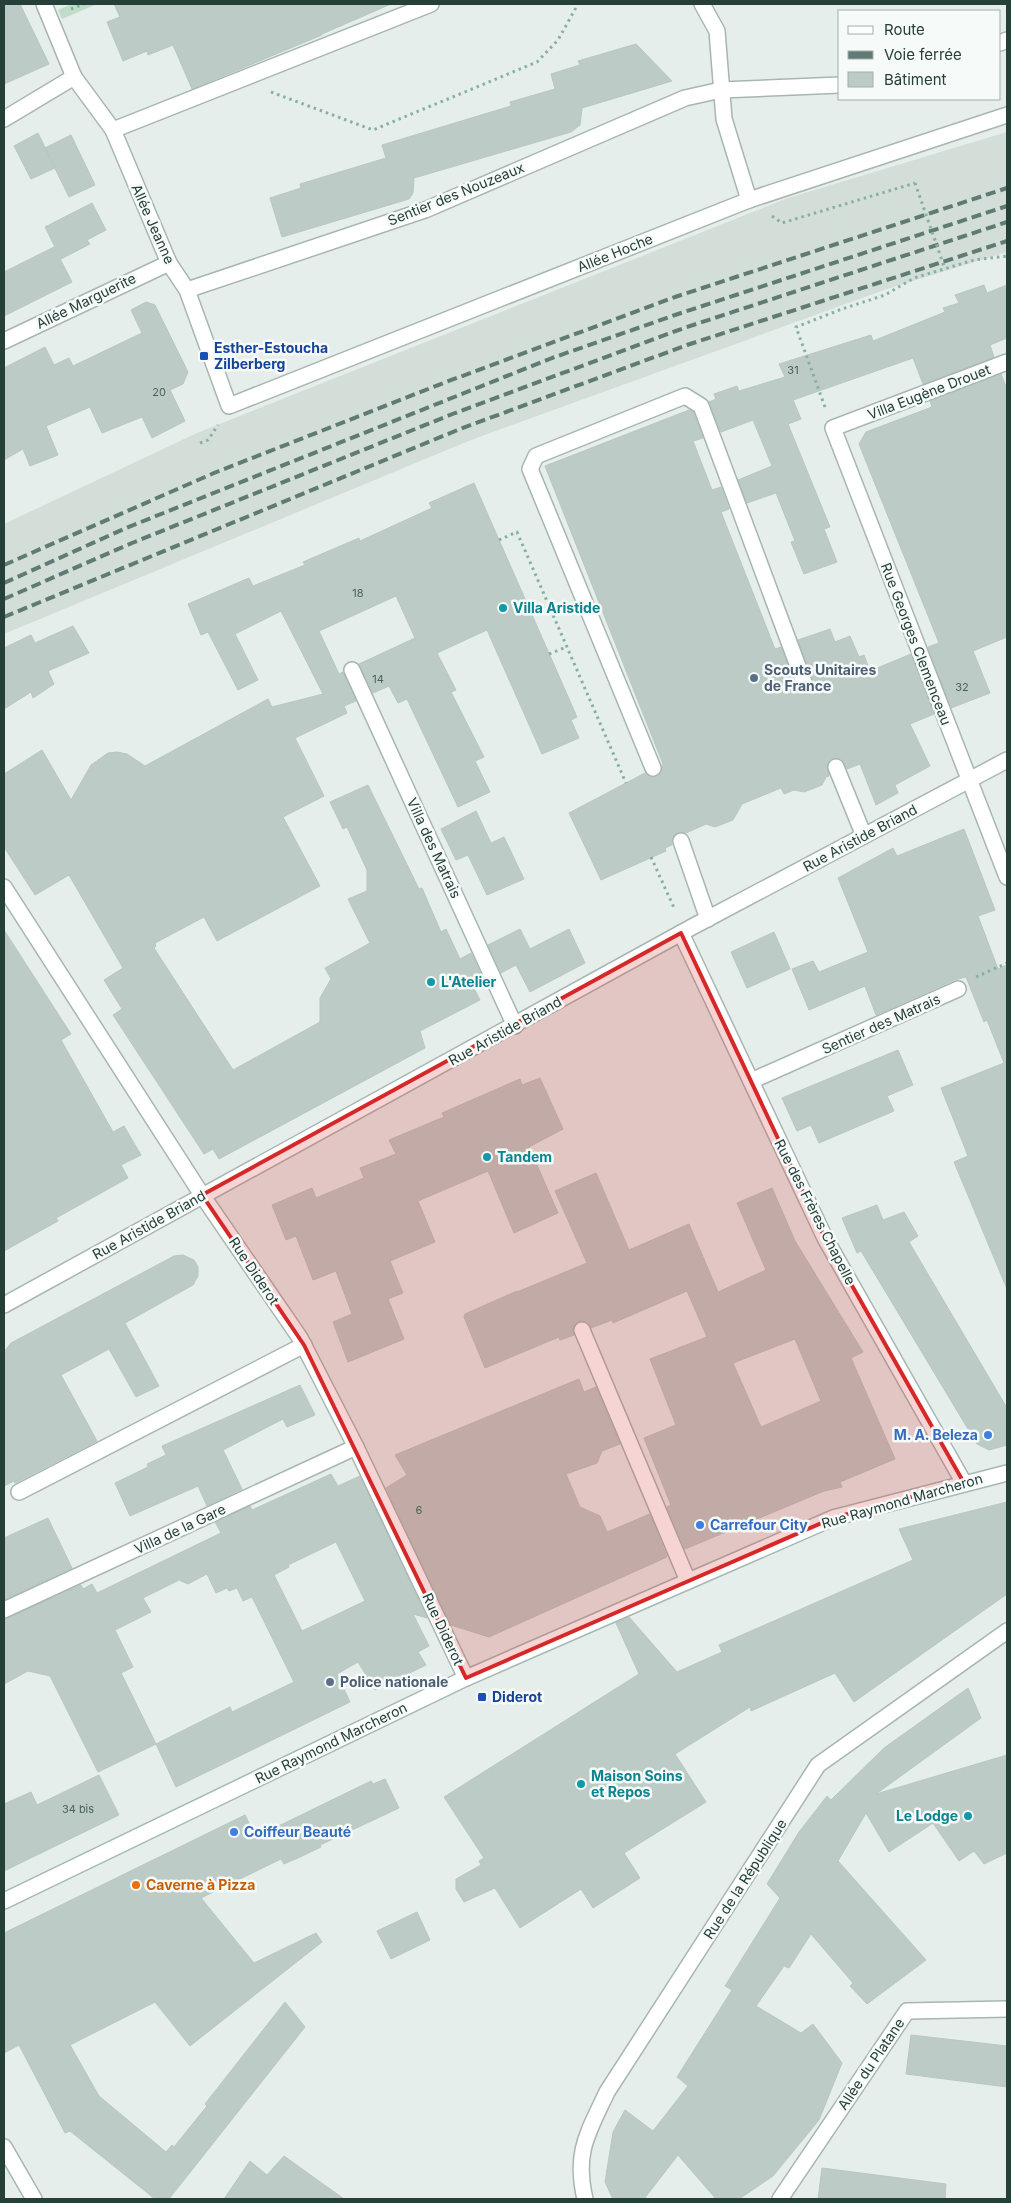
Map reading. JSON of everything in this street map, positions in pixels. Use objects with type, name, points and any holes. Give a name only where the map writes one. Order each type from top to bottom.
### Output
[{"type":"street","name":"Allée Jeanne","points":[[44,4],[74,77],[112,130],[169,263],[187,290],[229,406]]},
{"type":"street","points":[[112,130],[431,4]]},
{"type":"street","points":[[702,4],[716,32],[724,119],[749,200]]},
{"type":"street","points":[[4,119],[74,77]]},
{"type":"street","name":"Sentier des Nouzeaux","points":[[187,290],[425,210],[685,98],[721,90],[838,85]]},
{"type":"street","name":"Allée Hoche","points":[[229,406],[749,200],[1007,115]]},
{"type":"street","name":"Allée Marguerite","points":[[4,342],[169,263]]},
{"type":"street","name":"Villa Eugène Drouet","points":[[833,428],[1007,362]]},
{"type":"street","points":[[653,768],[530,469],[536,456],[685,396],[700,406],[805,685]]},
{"type":"street","name":"Rue Georges Clemenceau","points":[[833,428],[1007,877]]},
{"type":"street","name":"Villa des Matrais","points":[[352,670],[515,1026]]},
{"type":"street","name":"Rue Aristide Briand","points":[[4,1305],[202,1195],[515,1026],[681,933],[1007,760]]},
{"type":"street","points":[[836,767],[864,836]]},
{"type":"street","points":[[681,841],[708,919]]},
{"type":"street","name":"Rue Diderot","points":[[4,887],[202,1195],[304,1346],[356,1447],[466,1678]]},
{"type":"street","name":"Rue des Frères Chapelle","points":[[681,933],[825,1238],[964,1483]]},
{"type":"street","name":"Sentier des Matrais","points":[[752,1081],[958,989]]},
{"type":"street","points":[[582,1330],[688,1581]]},
{"type":"street","points":[[19,1492],[304,1346]]},
{"type":"street","name":"Villa de la Gare","points":[[4,1610],[356,1447]]},
{"type":"street","name":"Rue Raymond Marcheron","points":[[4,1901],[466,1678],[833,1518],[1007,1473]]},
{"type":"street","name":"Rue de la République","points":[[585,2199],[581,2181],[582,2148],[607,2092],[818,1765],[1007,1631]]},
{"type":"street","name":"Allée du Platane","points":[[780,2199],[907,2011],[1007,2009]]},
{"type":"street","points":[[4,2147],[34,2199]]},
{"type":"path","points":[[238,80],[373,130],[537,62],[558,40],[578,4]]},
{"type":"path","points":[[749,200],[782,224],[915,183],[946,269]]},
{"type":"path","points":[[833,428],[796,328],[842,309],[885,295],[914,278],[974,260],[1007,256]]},
{"type":"path","points":[[200,443],[208,440]]},
{"type":"path","points":[[499,540],[517,532],[626,784]]},
{"type":"path","points":[[550,654],[566,647]]},
{"type":"path","points":[[651,857],[676,913]]},
{"type":"path","name":"Sentier des Matrais","points":[[958,989],[962,983],[1007,963]]},
{"type":"highlighted area","points":[[681,933],[825,1238],[964,1483],[833,1518],[466,1678],[304,1345],[202,1195]]},
{"type":"shaded area","points":[[1007,132],[1007,252],[887,289],[471,440],[4,634],[4,524],[197,433],[788,198]]},
{"type":"green space","points":[[72,4],[97,4],[62,19],[58,10]]},
{"type":"building","points":[[4,4],[20,4],[49,64],[4,84]]},
{"type":"building","points":[[114,4],[391,4],[192,89],[173,45],[148,55],[147,51],[123,61],[107,22],[120,17]]},
{"type":"building","points":[[636,44],[672,81],[582,108],[580,125],[571,132],[414,178],[413,193],[409,199],[282,237],[270,198],[301,188],[300,184],[386,158],[382,145],[511,106],[510,102],[555,89],[551,74],[580,65],[578,61]]},
{"type":"building","points":[[38,133],[55,168],[31,179],[14,146]]},
{"type":"building","points":[[71,135],[95,185],[69,197],[45,148]]},
{"type":"building","points":[[92,203],[106,230],[87,240],[90,244],[61,259],[45,227]]},
{"type":"building","points":[[54,247],[72,282],[4,316],[4,272]]},
{"type":"building","points":[[984,285],[987,293],[1007,285],[1007,338],[990,345],[994,357],[923,384],[913,358],[793,400],[801,419],[788,424],[830,527],[824,529],[837,562],[804,574],[791,542],[795,541],[776,493],[747,503],[738,480],[772,466],[753,420],[721,432],[709,402],[716,399],[714,394],[737,386],[739,391],[785,377],[779,364],[871,335],[873,341],[945,312],[943,308],[959,303],[955,295]]},
{"type":"building","points":[[146,302],[155,305],[188,372],[183,384],[170,390],[185,421],[152,438],[142,417],[102,433],[90,407],[46,426],[58,455],[30,466],[23,449],[4,460],[4,368],[45,347],[54,365],[69,358],[73,366],[142,333],[131,310]]},
{"type":"building","points":[[1001,374],[1007,389],[1007,637],[973,651],[990,693],[951,708],[928,647],[939,643],[859,444],[866,432],[932,407],[930,401]]},
{"type":"building","points":[[689,410],[693,412],[703,438],[693,441],[712,490],[721,487],[729,509],[721,512],[775,649],[781,647],[796,689],[803,694],[808,694],[814,686],[798,640],[830,629],[835,642],[850,636],[859,657],[864,655],[870,671],[911,654],[934,714],[910,724],[930,766],[895,785],[898,793],[876,805],[860,764],[847,769],[841,759],[833,758],[827,765],[829,776],[826,777],[822,785],[804,792],[794,790],[784,794],[781,788],[742,804],[733,820],[715,827],[706,824],[686,833],[678,832],[672,839],[672,845],[665,848],[666,851],[601,880],[569,813],[645,773],[651,777],[657,776],[661,773],[663,764],[545,466]]},
{"type":"building","points":[[474,483],[577,717],[571,720],[579,738],[542,754],[487,630],[437,653],[456,690],[451,692],[484,757],[475,761],[490,792],[458,807],[407,699],[398,703],[389,686],[373,693],[359,664],[415,638],[396,596],[319,631],[339,674],[343,672],[356,701],[344,706],[347,713],[295,738],[324,796],[283,817],[320,886],[217,941],[204,917],[155,943],[156,946],[154,948],[233,1070],[320,1022],[320,998],[331,979],[325,968],[370,943],[348,899],[367,891],[367,870],[347,827],[343,829],[330,802],[368,785],[419,889],[422,888],[441,932],[446,929],[460,959],[471,953],[484,981],[473,986],[480,1000],[420,1031],[425,1048],[219,1159],[213,1149],[204,1154],[113,1015],[122,1009],[104,980],[123,968],[69,875],[35,895],[4,847],[4,774],[42,750],[71,800],[91,765],[108,753],[127,754],[145,766],[268,699],[272,707],[323,694],[281,611],[235,634],[258,680],[238,690],[208,632],[201,635],[188,604],[249,578],[253,586],[305,565],[303,562],[359,538],[360,541],[432,508],[429,503]]},
{"type":"building","points":[[73,626],[89,653],[48,671],[54,684],[33,698],[31,692],[4,709],[4,648],[31,635],[35,643]]},
{"type":"building","points":[[476,811],[491,843],[504,837],[524,879],[487,895],[468,855],[456,860],[441,829]]},
{"type":"building","points":[[964,829],[995,910],[978,916],[998,969],[1007,965],[1007,1289],[954,1162],[968,1156],[941,1088],[1004,1063],[987,1020],[984,1022],[966,977],[954,980],[876,1015],[865,986],[809,1010],[792,969],[813,961],[819,972],[868,952],[838,878],[893,848],[897,856]]},
{"type":"building","points":[[520,929],[530,949],[569,929],[585,963],[530,992],[516,965],[501,973],[488,945]]},
{"type":"building","points":[[4,930],[71,1034],[61,1040],[113,1132],[124,1126],[141,1155],[121,1165],[128,1178],[56,1218],[58,1221],[4,1251]]},
{"type":"building","points":[[774,932],[790,969],[747,988],[731,952]]},
{"type":"building","points":[[898,1050],[913,1085],[887,1096],[894,1111],[819,1143],[811,1125],[797,1131],[782,1098]]},
{"type":"building","points":[[540,1078],[563,1129],[529,1147],[558,1213],[514,1233],[488,1171],[418,1201],[435,1242],[390,1261],[403,1293],[388,1299],[404,1339],[348,1362],[333,1322],[352,1314],[336,1271],[313,1280],[296,1236],[286,1240],[272,1205],[312,1188],[316,1198],[364,1178],[360,1168],[396,1154],[389,1140],[444,1117],[442,1113],[520,1079],[522,1085]]},
{"type":"building","points":[[596,1173],[629,1250],[689,1224],[718,1292],[766,1270],[737,1203],[772,1188],[795,1241],[863,1352],[851,1358],[895,1459],[840,1482],[842,1487],[824,1491],[685,1549],[667,1507],[671,1505],[644,1438],[676,1425],[650,1359],[707,1337],[687,1291],[613,1323],[612,1320],[591,1328],[587,1322],[579,1321],[573,1328],[574,1335],[560,1340],[559,1337],[485,1368],[464,1317],[465,1314],[517,1291],[587,1263],[555,1191]],"holes":[[[795,1339],[821,1401],[761,1427],[733,1363]]]},
{"type":"building","points":[[877,1205],[883,1220],[904,1212],[918,1236],[909,1242],[1007,1408],[1007,1445],[989,1450],[977,1444],[861,1251],[857,1253],[842,1218]]},
{"type":"building","points":[[183,1255],[194,1260],[198,1267],[198,1276],[193,1285],[125,1323],[159,1386],[136,1397],[109,1349],[61,1375],[97,1441],[15,1483],[14,1481],[4,1486],[4,1352],[11,1343],[174,1256]]},
{"type":"building","points":[[579,1379],[584,1392],[596,1387],[620,1444],[602,1451],[597,1463],[566,1474],[580,1507],[600,1516],[607,1532],[650,1514],[667,1557],[489,1637],[451,1625],[386,1488],[407,1475],[395,1455]]},
{"type":"building","points":[[300,1385],[315,1415],[287,1427],[283,1419],[223,1450],[242,1489],[207,1506],[198,1486],[130,1516],[115,1483],[148,1467],[147,1464],[166,1455],[162,1446]]},
{"type":"building","points":[[331,1474],[338,1486],[360,1476],[427,1618],[413,1614],[429,1646],[418,1652],[426,1665],[375,1690],[358,1662],[337,1674],[350,1702],[176,1787],[156,1744],[98,1772],[50,1676],[28,1671],[4,1684],[4,1619],[81,1585],[83,1589],[92,1584],[97,1593],[221,1533],[215,1522],[250,1506],[252,1510]],"holes":[[[336,1542],[365,1601],[302,1631],[274,1575],[289,1567],[288,1565]],[[207,1574],[216,1593],[227,1588],[229,1591],[237,1588],[243,1601],[252,1597],[294,1682],[232,1712],[230,1707],[156,1744],[121,1673],[133,1667],[115,1630],[151,1612],[143,1598],[179,1580],[188,1584]]]},
{"type":"building","points":[[1007,1502],[1007,1594],[854,1702],[835,1673],[751,1711],[750,1707],[675,1754],[706,1802],[624,1853],[640,1878],[593,1908],[581,1889],[520,1928],[495,1888],[464,1902],[456,1889],[456,1879],[481,1865],[479,1861],[484,1858],[444,1797],[639,1674],[616,1623],[629,1617],[677,1672],[722,1652],[719,1645],[913,1560],[899,1529]]},
{"type":"building","points":[[48,1518],[72,1568],[4,1600],[4,1538]]},
{"type":"building","points":[[968,1688],[981,1718],[876,1794],[1007,1755],[1007,1853],[984,1864],[974,1851],[959,1861],[933,1823],[889,1852],[866,1813],[838,1861],[926,1960],[867,2004],[850,1986],[853,1983],[811,1934],[789,1968],[784,1966],[756,2006],[801,2033],[813,2024],[842,2063],[819,2120],[773,2176],[739,2199],[716,2199],[678,2155],[644,2199],[613,2199],[605,2182],[613,2132],[625,2110],[653,2131],[688,2086],[677,2077],[732,1990],[725,1986],[780,1898],[767,1884],[799,1832],[827,1796],[831,1800],[884,1748]]},
{"type":"building","points":[[99,1775],[119,1815],[4,1871],[4,1804],[31,1792],[37,1805]]},
{"type":"building","points":[[385,1779],[399,1808],[320,1845],[321,1847],[300,1857],[284,1864],[281,1859],[201,1898],[254,1963],[316,1933],[322,1942],[190,2046],[155,2002],[70,2045],[99,2096],[166,2152],[172,2145],[174,2147],[207,2106],[205,2104],[285,2002],[305,2027],[169,2199],[155,2199],[70,2131],[65,2133],[19,2045],[4,2053],[4,1933],[245,1815],[256,1837],[371,1781],[373,1784]]},
{"type":"building","points":[[417,1912],[430,1940],[391,1959],[377,1931]]},
{"type":"building","points":[[911,2035],[1007,2046],[1007,2087],[906,2074]]},
{"type":"building","points":[[284,2156],[344,2199],[224,2199],[250,2161],[267,2175]]},
{"type":"building","points":[[822,2168],[946,2184],[945,2199],[818,2199]]},
{"type":"railway","points":[[4,565],[214,473],[446,382],[675,297],[1007,188]]},
{"type":"railway","points":[[4,583],[126,528],[552,358],[678,314],[1007,206]]},
{"type":"railway","points":[[4,599],[132,543],[455,413],[684,328],[1007,222]]},
{"type":"railway","points":[[4,617],[460,429],[687,345],[1007,241]]},
{"type":"place","name":"Esther-Estoucha Zilberberg","points":[[204,356]]},
{"type":"place","name":"Villa Aristide","points":[[503,608]]},
{"type":"place","name":"Scouts Unitaires de France","points":[[754,678]]},
{"type":"place","name":"L'Atelier","points":[[431,982]]},
{"type":"place","name":"Tandem","points":[[487,1157]]},
{"type":"place","name":"M. A. Beleza","points":[[988,1435]]},
{"type":"place","name":"Carrefour City","points":[[700,1525]]},
{"type":"place","name":"Police nationale","points":[[330,1682]]},
{"type":"place","name":"Diderot","points":[[482,1697]]},
{"type":"place","name":"Maison Soins et Repos","points":[[581,1784]]},
{"type":"place","name":"Le Lodge","points":[[968,1816]]},
{"type":"place","name":"Coiffeur Beauté","points":[[234,1832]]},
{"type":"place","name":"Caverne à Pizza","points":[[136,1885]]}]
